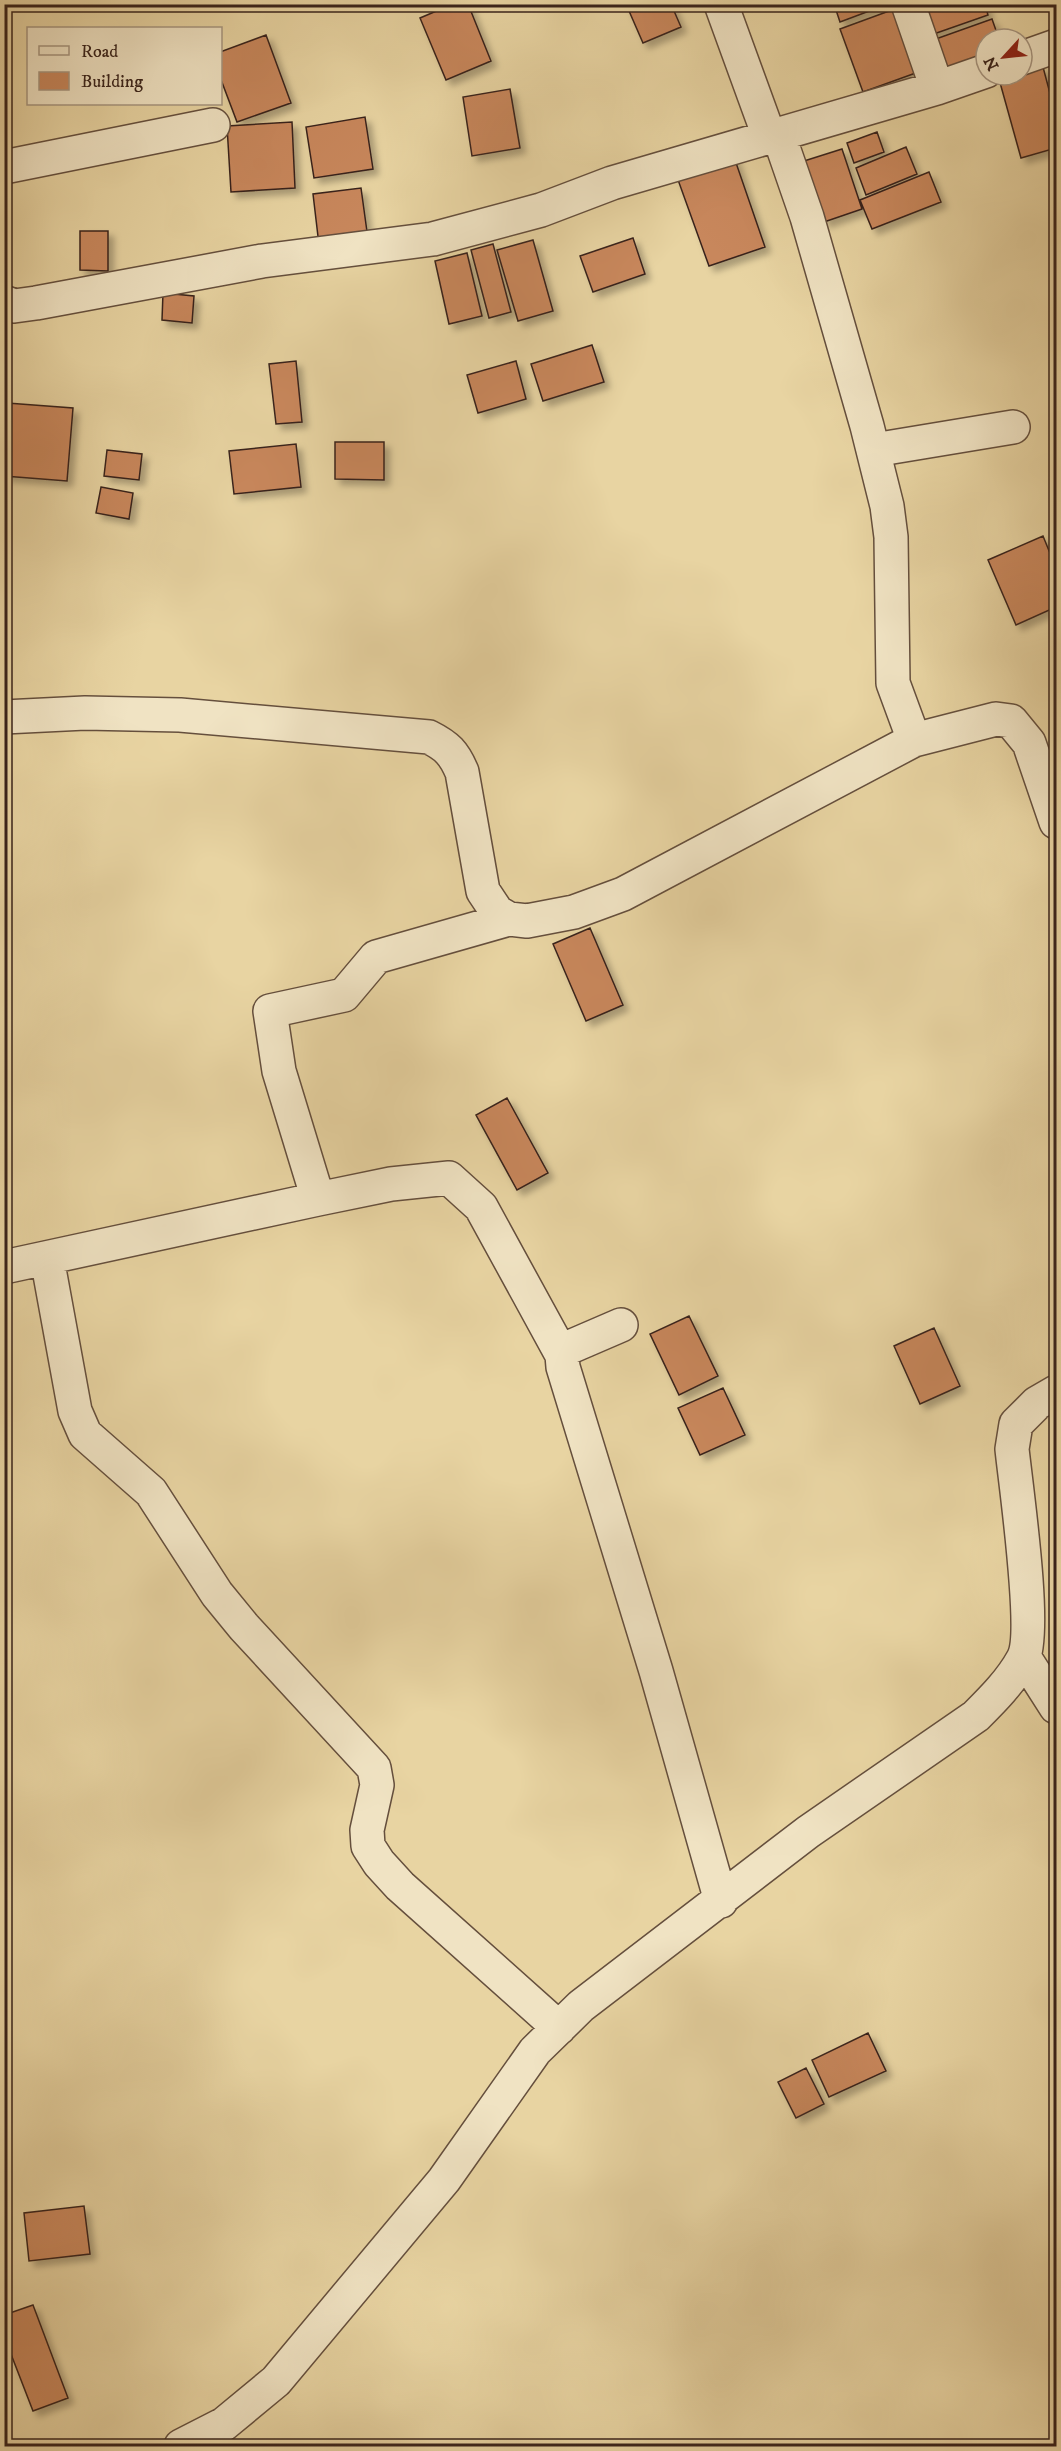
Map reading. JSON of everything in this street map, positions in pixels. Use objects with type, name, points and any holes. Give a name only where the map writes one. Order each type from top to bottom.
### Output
[{"type":"street","points":[[721,4],[807,216],[874,450],[887,506],[891,537],[893,683],[914,740]]},
{"type":"street","points":[[908,4],[937,88]]},
{"type":"street","points":[[1034,54],[1056,46]]},
{"type":"street","points":[[4,302],[14,306],[36,303],[262,261],[433,238],[541,210],[612,183],[974,75]]},
{"type":"street","points":[[4,167],[213,125]]},
{"type":"street","points":[[874,450],[1013,427]]},
{"type":"street","points":[[4,717],[85,713],[180,715],[429,737],[447,747],[456,758],[462,772],[483,891],[497,912],[509,919]]},
{"type":"street","points":[[318,1199],[279,1071],[270,1011],[344,995],[375,957],[509,919],[527,921],[574,912],[623,894],[914,740],[996,719],[1011,721],[1029,743],[1056,822]]},
{"type":"street","points":[[4,1267],[391,1184],[449,1178],[481,1207],[562,1355],[563,1367],[721,1901]]},
{"type":"street","points":[[47,1258],[75,1411],[85,1434],[151,1492],[217,1594],[374,1768],[377,1785],[367,1830],[368,1846],[379,1863],[400,1886],[559,2028]]},
{"type":"street","points":[[562,1355],[570,1347],[621,1325]]},
{"type":"street","points":[[181,2446],[224,2424],[276,2380],[444,2180],[534,2051],[581,2006],[721,1901],[808,1832],[976,1716],[999,1693],[1024,1657],[1028,1615],[1012,1449],[1016,1424],[1037,1403],[1056,1392]]},
{"type":"street","points":[[1024,1657],[1056,1707]]},
{"type":"building","points":[[453,4],[468,4],[491,61],[446,80],[420,18]]},
{"type":"building","points":[[626,4],[671,4],[681,27],[643,43]]},
{"type":"building","points":[[834,4],[888,4],[840,22]]},
{"type":"building","points":[[917,4],[985,4],[988,15],[928,36]]},
{"type":"building","points":[[900,7],[924,70],[863,92],[840,29]]},
{"type":"building","points":[[992,19],[995,27],[974,27],[974,65],[945,75],[933,40]]},
{"type":"building","points":[[266,35],[291,103],[237,122],[222,82],[222,51]]},
{"type":"building","points":[[1043,67],[1056,116],[1056,148],[1021,158],[1001,87],[1034,87],[1034,69]]},
{"type":"building","points":[[510,89],[520,148],[472,156],[463,97]]},
{"type":"building","points":[[365,117],[373,169],[314,178],[306,127]]},
{"type":"building","points":[[292,122],[295,188],[231,192],[227,126]]},
{"type":"building","points":[[877,132],[884,152],[854,163],[847,143]]},
{"type":"building","points":[[906,147],[917,174],[866,195],[856,168]]},
{"type":"building","points":[[842,149],[862,209],[824,222],[804,161]]},
{"type":"building","points":[[734,157],[765,247],[709,266],[677,177]]},
{"type":"building","points":[[929,172],[941,202],[872,229],[860,200]]},
{"type":"building","points":[[361,188],[368,239],[319,245],[313,194]]},
{"type":"building","points":[[80,231],[108,231],[108,271],[80,270]]},
{"type":"building","points":[[633,238],[645,274],[593,292],[580,256]]},
{"type":"building","points":[[533,240],[553,311],[518,321],[497,250]]},
{"type":"building","points":[[493,244],[511,312],[489,318],[471,250]]},
{"type":"building","points":[[467,253],[482,316],[449,324],[435,261]]},
{"type":"building","points":[[163,293],[194,296],[192,323],[162,320]]},
{"type":"building","points":[[592,345],[604,382],[543,401],[531,364]]},
{"type":"building","points":[[296,361],[302,422],[276,424],[269,364]]},
{"type":"building","points":[[516,361],[526,399],[478,413],[467,375]]},
{"type":"building","points":[[7,403],[73,408],[67,481],[4,476]]},
{"type":"building","points":[[335,442],[384,442],[384,480],[335,479]]},
{"type":"building","points":[[296,444],[301,487],[234,494],[229,451]]},
{"type":"building","points":[[107,450],[142,454],[139,480],[104,476]]},
{"type":"building","points":[[101,487],[133,493],[129,519],[96,513]]},
{"type":"building","points":[[1043,536],[1056,568],[1056,607],[1016,625],[988,560]]},
{"type":"building","points":[[590,928],[623,1005],[586,1021],[553,944]]},
{"type":"building","points":[[507,1098],[548,1173],[517,1190],[476,1115]]},
{"type":"building","points":[[689,1316],[718,1376],[679,1395],[650,1334]]},
{"type":"building","points":[[934,1328],[960,1386],[920,1404],[894,1346]]},
{"type":"building","points":[[723,1388],[745,1435],[700,1455],[678,1408]]},
{"type":"building","points":[[868,2033],[886,2071],[829,2097],[812,2060]]},
{"type":"building","points":[[806,2068],[824,2104],[796,2118],[778,2082]]},
{"type":"building","points":[[84,2206],[90,2254],[29,2261],[24,2213]]},
{"type":"building","points":[[33,2305],[68,2398],[33,2411],[4,2336],[4,2315]]}]
